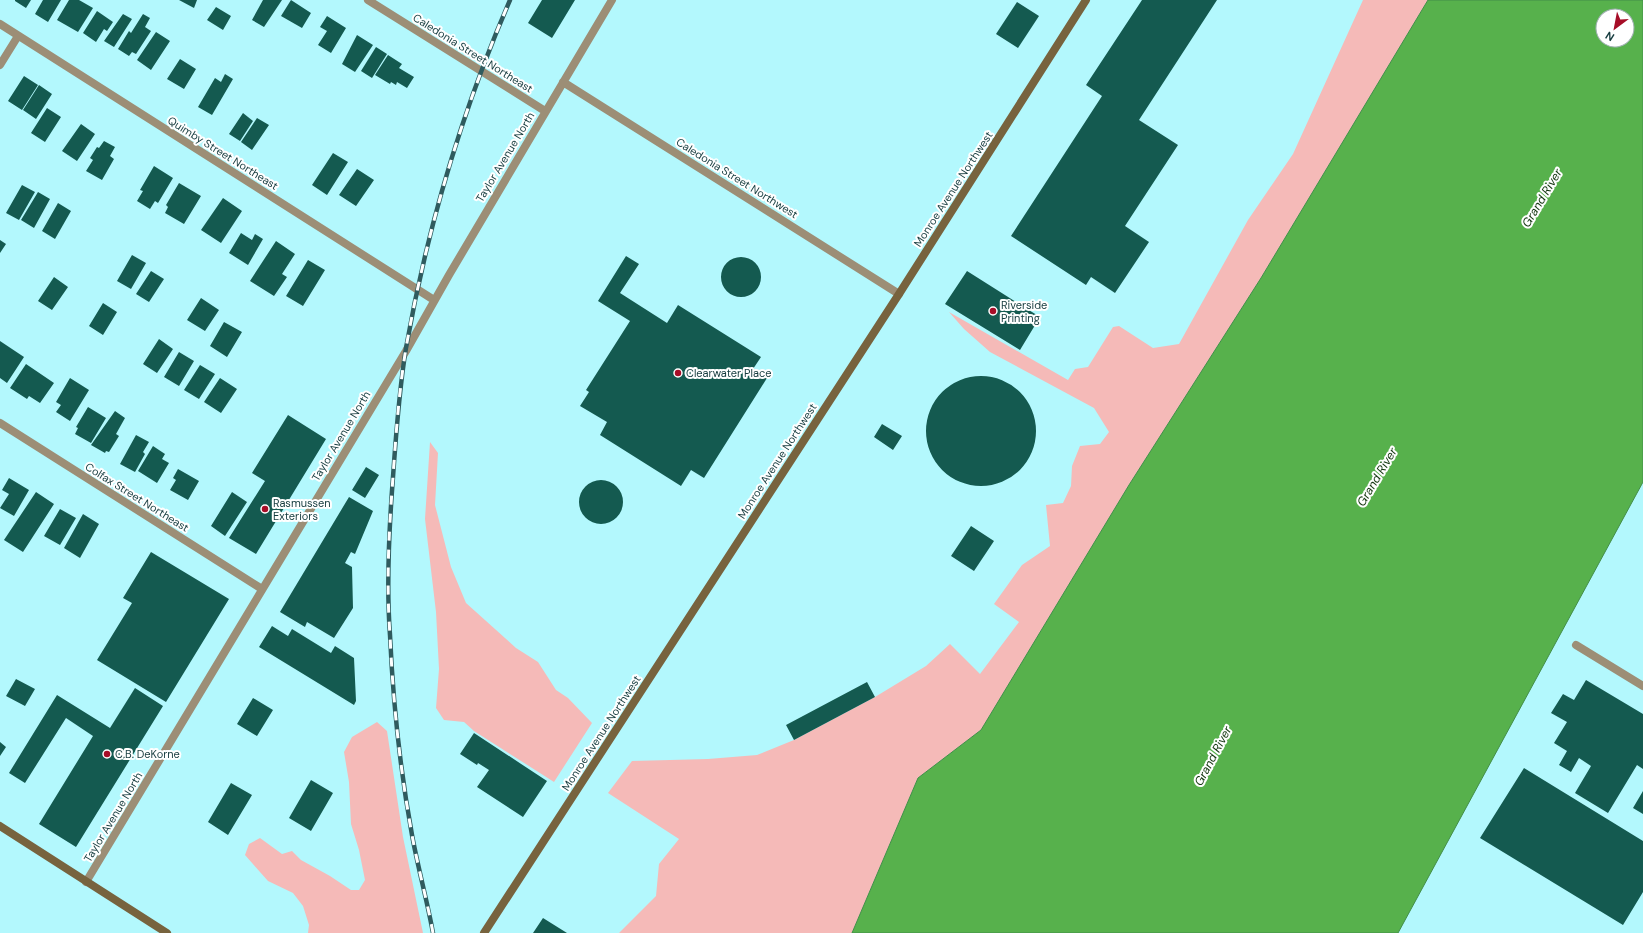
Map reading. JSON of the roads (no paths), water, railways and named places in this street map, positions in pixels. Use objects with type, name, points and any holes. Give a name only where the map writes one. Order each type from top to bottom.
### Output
[{"type":"main road","name":"Monroe Avenue Northwest","points":[[484,933],[899,294],[1086,0]]},
{"type":"main road","points":[[0,826],[167,933]]},
{"type":"street","name":"Caledonia Street Northeast","points":[[368,0],[545,111]]},
{"type":"street","name":"Taylor Avenue North","points":[[86,882],[612,0]]},
{"type":"street","name":"Quimby Street Northeast","points":[[0,24],[434,300]]},
{"type":"street","points":[[0,65],[18,36]]},
{"type":"street","name":"Caledonia Street Northwest","points":[[563,82],[899,294]]},
{"type":"street","name":"Colfax Street Northeast","points":[[0,424],[262,589]]},
{"type":"street","points":[[1576,645],[1643,686]]},
{"type":"water","name":"Grand River","points":[[1428,0],[1643,0],[1643,482],[1398,933],[852,933],[918,778],[981,730],[1129,485],[1261,278]]},
{"type":"railway","points":[[433,933],[414,847],[408,810],[393,685],[389,615],[388,556],[397,428],[401,380],[406,348],[424,259],[435,215],[476,84],[510,0]]},
{"type":"place","name":"Riverside Printing","points":[[993,311]]},
{"type":"place","name":"Clearwater Place","points":[[678,373]]},
{"type":"place","name":"Rasmussen Exteriors","points":[[265,509]]},
{"type":"place","name":"C.B. DeKorne","points":[[107,754]]}]
